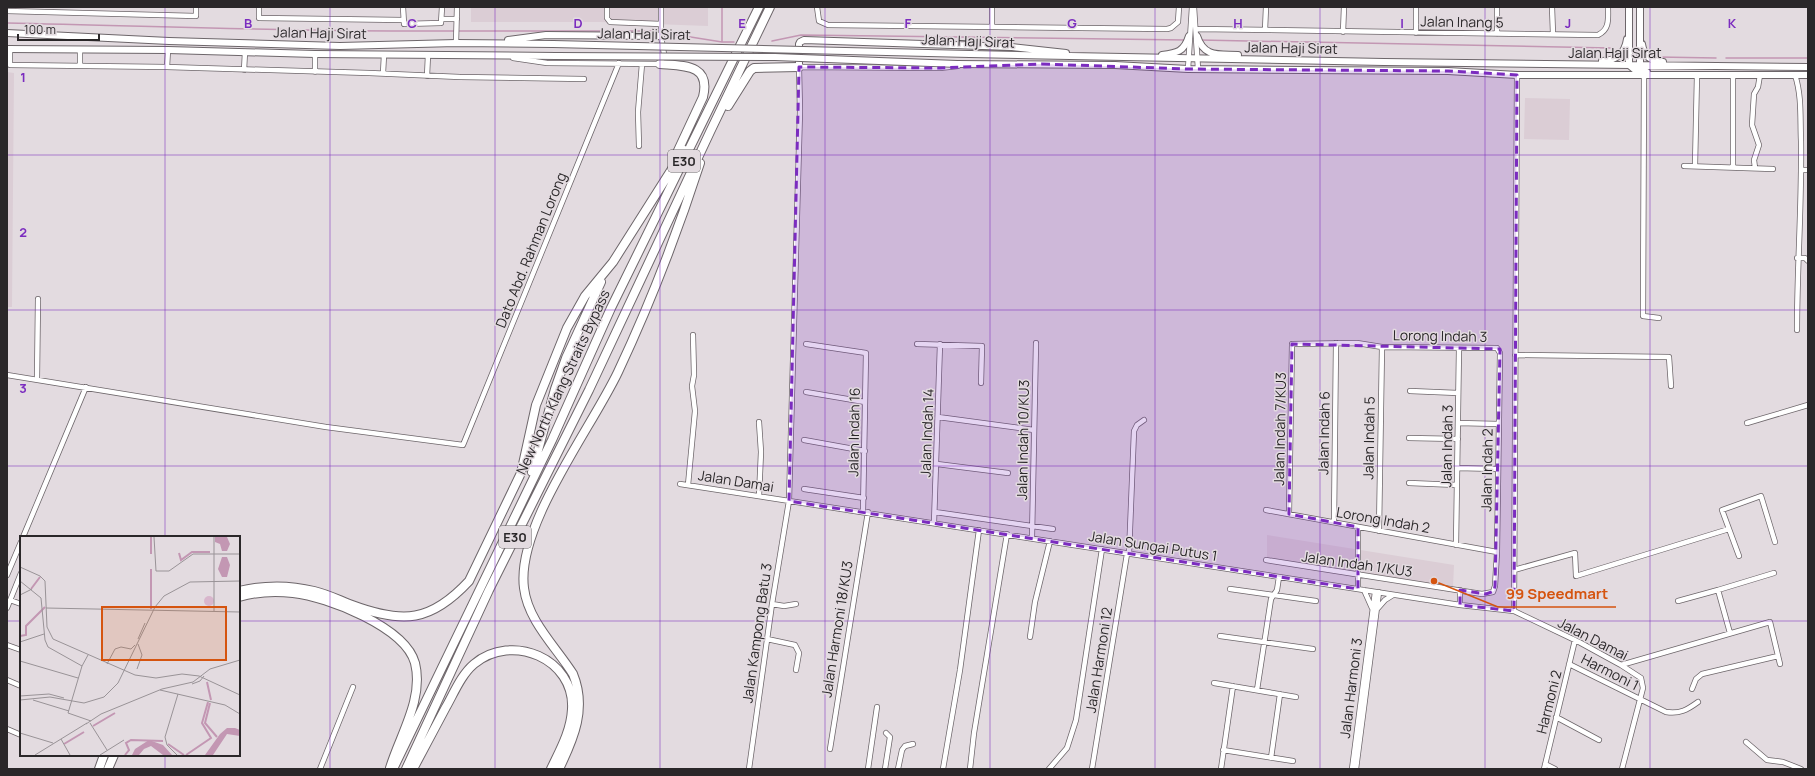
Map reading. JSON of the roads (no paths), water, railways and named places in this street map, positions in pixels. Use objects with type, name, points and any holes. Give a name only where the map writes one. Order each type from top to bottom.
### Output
[{"type":"highway","name":"New North Klang Straits Bypass","points":[[393,769],[552,440],[611,308],[759,7]]},
{"type":"highway","name":"New North Klang Straits Bypass","points":[[406,769],[489,590],[589,390],[711,129],[770,7]]},
{"type":"highway","points":[[660,64],[690,66],[698,71],[704,79],[706,87],[703,97],[662,185]]},
{"type":"highway","points":[[559,769],[576,730],[580,707],[578,685],[573,674],[550,642],[532,612],[524,589],[523,565],[531,536],[554,487],[617,374],[641,323],[674,240],[711,129],[754,68],[799,67]]},
{"type":"highway","points":[[240,591],[271,586],[295,587],[332,596],[384,616],[401,617],[418,616],[432,611],[447,603],[458,593],[469,581],[521,473],[536,405],[567,328],[585,296],[606,271],[705,118]]},
{"type":"highway","points":[[529,485],[545,424],[566,358],[606,271]]},
{"type":"highway","points":[[240,597],[277,592],[294,593],[325,601],[368,618],[384,627],[396,636],[409,650],[415,663],[415,694],[411,710],[390,769]]},
{"type":"highway","points":[[413,769],[462,679],[474,664],[495,652],[520,649],[540,656],[560,672],[569,689],[573,709],[568,734],[552,769]]},
{"type":"highway","points":[[99,769],[104,756]]},
{"type":"highway","points":[[108,769],[114,756]]},
{"type":"main road","points":[[1629,7],[1629,65],[1635,70]]},
{"type":"main road","points":[[1635,70],[1640,65],[1640,7]]},
{"type":"main road","points":[[1493,64],[1519,61],[1609,61],[1622,53],[1626,44],[1629,28]]},
{"type":"main road","name":"Jalan Haji Sirat","points":[[7,34],[25,33],[161,41],[340,46],[496,42],[1106,57],[1493,64],[1695,64],[1808,67]]},
{"type":"main road","points":[[1640,33],[1643,50],[1652,60],[1695,64]]},
{"type":"main road","points":[[496,42],[540,35],[661,36]]},
{"type":"main road","points":[[1148,57],[1172,53],[1188,45],[1189,36]]},
{"type":"main road","points":[[1197,36],[1199,45],[1210,53],[1279,60]]},
{"type":"main road","points":[[799,67],[798,44],[804,40],[1012,47],[1106,57]]},
{"type":"main road","name":"Jalan Haji Sirat","points":[[8,47],[37,50],[168,50],[428,56],[775,57],[957,64],[1108,65],[1188,69],[1448,71],[1517,75],[1808,75]]},
{"type":"main road","points":[[1736,65],[1755,69],[1789,70],[1795,75]]},
{"type":"main road","points":[[1603,76],[1610,72],[1635,70],[1733,75]]},
{"type":"street","points":[[7,11],[196,16],[196,7]]},
{"type":"street","points":[[259,7],[259,18],[403,22],[442,21],[456,19]]},
{"type":"street","points":[[403,7],[403,22]]},
{"type":"street","points":[[442,7],[442,21]]},
{"type":"street","points":[[456,43],[457,7]]},
{"type":"street","points":[[607,7],[608,21],[661,26]]},
{"type":"street","points":[[498,56],[547,64],[660,64],[664,54],[661,36],[661,7]]},
{"type":"street","points":[[817,7],[819,21],[828,25],[1167,29],[1171,28],[1178,22],[1179,7]]},
{"type":"street","points":[[992,7],[992,27]]},
{"type":"street","points":[[1193,7],[1197,36]]},
{"type":"street","points":[[1189,36],[1193,7]]},
{"type":"street","points":[[1265,30],[1266,7]]},
{"type":"street","points":[[1343,32],[1344,7]]},
{"type":"street","points":[[1416,7],[1416,33]]},
{"type":"street","points":[[1497,7],[1497,34]]},
{"type":"street","points":[[1552,7],[1553,34]]},
{"type":"street","name":"Jalan Inang 5","points":[[1197,29],[1598,35],[1604,32],[1608,26],[1608,7]]},
{"type":"street","points":[[1188,45],[1188,69]]},
{"type":"street","points":[[1198,69],[1199,45]]},
{"type":"street","points":[[8,47],[10,65],[584,79]]},
{"type":"street","points":[[80,50],[80,66]]},
{"type":"street","points":[[168,50],[168,68]]},
{"type":"street","points":[[244,70],[245,52]]},
{"type":"street","points":[[314,72],[315,54]]},
{"type":"street","points":[[383,73],[384,55]]},
{"type":"street","points":[[427,76],[428,56]]},
{"type":"street","name":"Dato Abd. Rahman Lorong","points":[[86,387],[326,427],[463,446],[619,63]]},
{"type":"street","points":[[639,146],[638,112],[642,64]]},
{"type":"street","points":[[799,67],[940,68],[987,64]]},
{"type":"street","name":"Jalan Kampong Batu 3","points":[[749,769],[772,604],[789,501],[800,111],[799,67]]},
{"type":"street","points":[[1514,611],[1517,75]]},
{"type":"street","points":[[1695,166],[1697,75]]},
{"type":"street","points":[[1733,75],[1733,167]]},
{"type":"street","points":[[1755,168],[1754,160],[1759,145],[1752,125],[1754,96],[1758,87],[1760,75]]},
{"type":"street","points":[[1795,75],[1800,96],[1802,170],[1797,258],[1797,330]]},
{"type":"street","points":[[1644,76],[1643,316],[1659,318]]},
{"type":"street","points":[[1684,166],[1773,169]]},
{"type":"street","points":[[1802,170],[1808,170]]},
{"type":"street","points":[[1797,258],[1805,258],[1808,262]]},
{"type":"street","points":[[37,379],[38,300]]},
{"type":"street","points":[[688,485],[695,411],[692,391],[694,375],[693,336]]},
{"type":"street","name":"Jalan Indah 10/KU3","points":[[1032,538],[1036,343]]},
{"type":"street","name":"Jalan Indah 6","points":[[1334,522],[1336,343]]},
{"type":"street","name":"Lorong Indah 3","points":[[1292,344],[1357,343],[1382,346],[1497,348]]},
{"type":"street","name":"Jalan Indah 16","points":[[806,344],[866,353],[865,512]]},
{"type":"street","points":[[917,344],[982,346],[981,383]]},
{"type":"street","name":"Jalan Indah 14","points":[[934,523],[940,344]]},
{"type":"street","name":"Jalan Indah 7/KU3","points":[[1289,514],[1292,344]]},
{"type":"street","name":"Jalan Indah 5","points":[[1379,531],[1382,346]]},
{"type":"street","name":"Jalan Indah 3","points":[[1456,545],[1459,348]]},
{"type":"street","name":"Jalan Indah 2","points":[[1493,592],[1495,586],[1497,552],[1500,354],[1497,348]]},
{"type":"street","points":[[1515,355],[1669,357],[1672,386]]},
{"type":"street","points":[[7,375],[86,387],[23,536]]},
{"type":"street","points":[[1410,391],[1458,393]]},
{"type":"street","points":[[806,392],[865,402]]},
{"type":"street","points":[[1747,423],[1808,405]]},
{"type":"street","points":[[938,417],[1034,430]]},
{"type":"street","name":"Jalan Harmoni 12","points":[[1092,769],[1128,554],[1134,431],[1137,425],[1144,420]]},
{"type":"street","points":[[759,496],[761,452],[760,422]]},
{"type":"street","points":[[1458,423],[1499,424]]},
{"type":"street","points":[[1409,438],[1458,439]]},
{"type":"street","points":[[804,440],[865,451]]},
{"type":"street","points":[[937,464],[1008,472]]},
{"type":"street","points":[[1457,468],[1498,469]]},
{"type":"street","points":[[1409,483],[1457,485]]},
{"type":"street","name":"Jalan Damai","points":[[680,484],[789,501]]},
{"type":"street","points":[[804,489],[864,498]]},
{"type":"street","points":[[1739,556],[1722,510],[1760,496],[1775,542]]},
{"type":"street","name":"Jalan Sungai Putus 1","points":[[789,501],[1460,605],[1514,611]]},
{"type":"street","name":"Lorong Indah 2","points":[[1266,510],[1497,552]]},
{"type":"street","name":"Jalan Harmoni 18/KU3","points":[[830,749],[865,512]]},
{"type":"street","points":[[935,512],[1053,529]]},
{"type":"street","points":[[1358,527],[1358,589]]},
{"type":"street","points":[[1514,570],[1575,553],[1576,576],[1729,529]]},
{"type":"street","points":[[943,769],[960,670],[979,530]]},
{"type":"street","points":[[970,769],[976,718],[1007,534]]},
{"type":"street","points":[[1030,637],[1035,602],[1050,541]]},
{"type":"street","points":[[7,575],[20,544]]},
{"type":"street","points":[[1049,769],[1067,748],[1076,720],[1102,550]]},
{"type":"street","name":"Jalan Indah 1/KU3","points":[[1266,560],[1482,594],[1493,592]]},
{"type":"street","points":[[1678,601],[1774,573]]},
{"type":"street","points":[[7,608],[20,575]]},
{"type":"street","points":[[1257,690],[1271,600],[1277,590],[1279,577]]},
{"type":"street","points":[[1230,589],[1316,601]]},
{"type":"street","name":"Jalan Harmoni 3","points":[[1364,590],[1374,610]]},
{"type":"street","points":[[1460,590],[1460,605]]},
{"type":"street","points":[[1718,590],[1730,633]]},
{"type":"street","name":"Jalan Harmoni 3","points":[[1356,769],[1357,748],[1377,592]]},
{"type":"street","points":[[1374,610],[1385,600],[1395,594]]},
{"type":"street","points":[[10,600],[20,604]]},
{"type":"street","points":[[772,604],[784,606],[796,604]]},
{"type":"street","name":"Jalan Damai","points":[[1514,611],[1575,640],[1621,665],[1641,678],[1643,688],[1640,700]]},
{"type":"street","points":[[1621,665],[1770,622],[1780,664]]},
{"type":"street","points":[[1220,636],[1313,649]]},
{"type":"street","points":[[767,639],[796,645],[799,654],[796,670]]},
{"type":"street","name":"Harmoni 2","points":[[1544,766],[1575,640]]},
{"type":"street","points":[[7,645],[20,650]]},
{"type":"street","points":[[1692,689],[1696,679],[1702,674],[1778,656]]},
{"type":"street","name":"Harmoni 1","points":[[1569,664],[1666,712],[1676,713],[1685,711],[1698,702]]},
{"type":"street","points":[[7,680],[20,686]]},
{"type":"street","points":[[1214,683],[1296,697]]},
{"type":"street","points":[[1220,769],[1233,686]]},
{"type":"street","points":[[320,769],[353,687]]},
{"type":"street","points":[[1271,758],[1280,694]]},
{"type":"street","points":[[1622,769],[1640,700]]},
{"type":"street","points":[[868,769],[877,707]]},
{"type":"street","points":[[1556,717],[1599,740]]},
{"type":"street","points":[[7,729],[20,735]]},
{"type":"street","points":[[885,769],[890,737],[886,733]]},
{"type":"street","points":[[1746,742],[1767,760],[1783,762],[1800,769]]},
{"type":"street","points":[[898,769],[902,750],[905,746],[913,744]]},
{"type":"street","name":"Jalan Harmoni 3","points":[[1352,769],[1357,748]]},
{"type":"street","points":[[1224,750],[1293,761]]},
{"type":"street","points":[[1544,766],[1555,769]]},
{"type":"waterway","points":[[458,31],[653,31],[722,42],[722,7]]},
{"type":"waterway","points":[[7,23],[286,30],[454,31]]},
{"type":"waterway","points":[[772,41],[801,35],[1186,40]]},
{"type":"waterway","points":[[1200,40],[1610,48]]},
{"type":"waterway","points":[[722,42],[734,42]]},
{"type":"waterway","points":[[1658,57],[1716,58]]},
{"type":"waterway","points":[[1726,58],[1808,58]]},
{"type":"place","name":"99 Speedmart","points":[[1434,581]]}]
